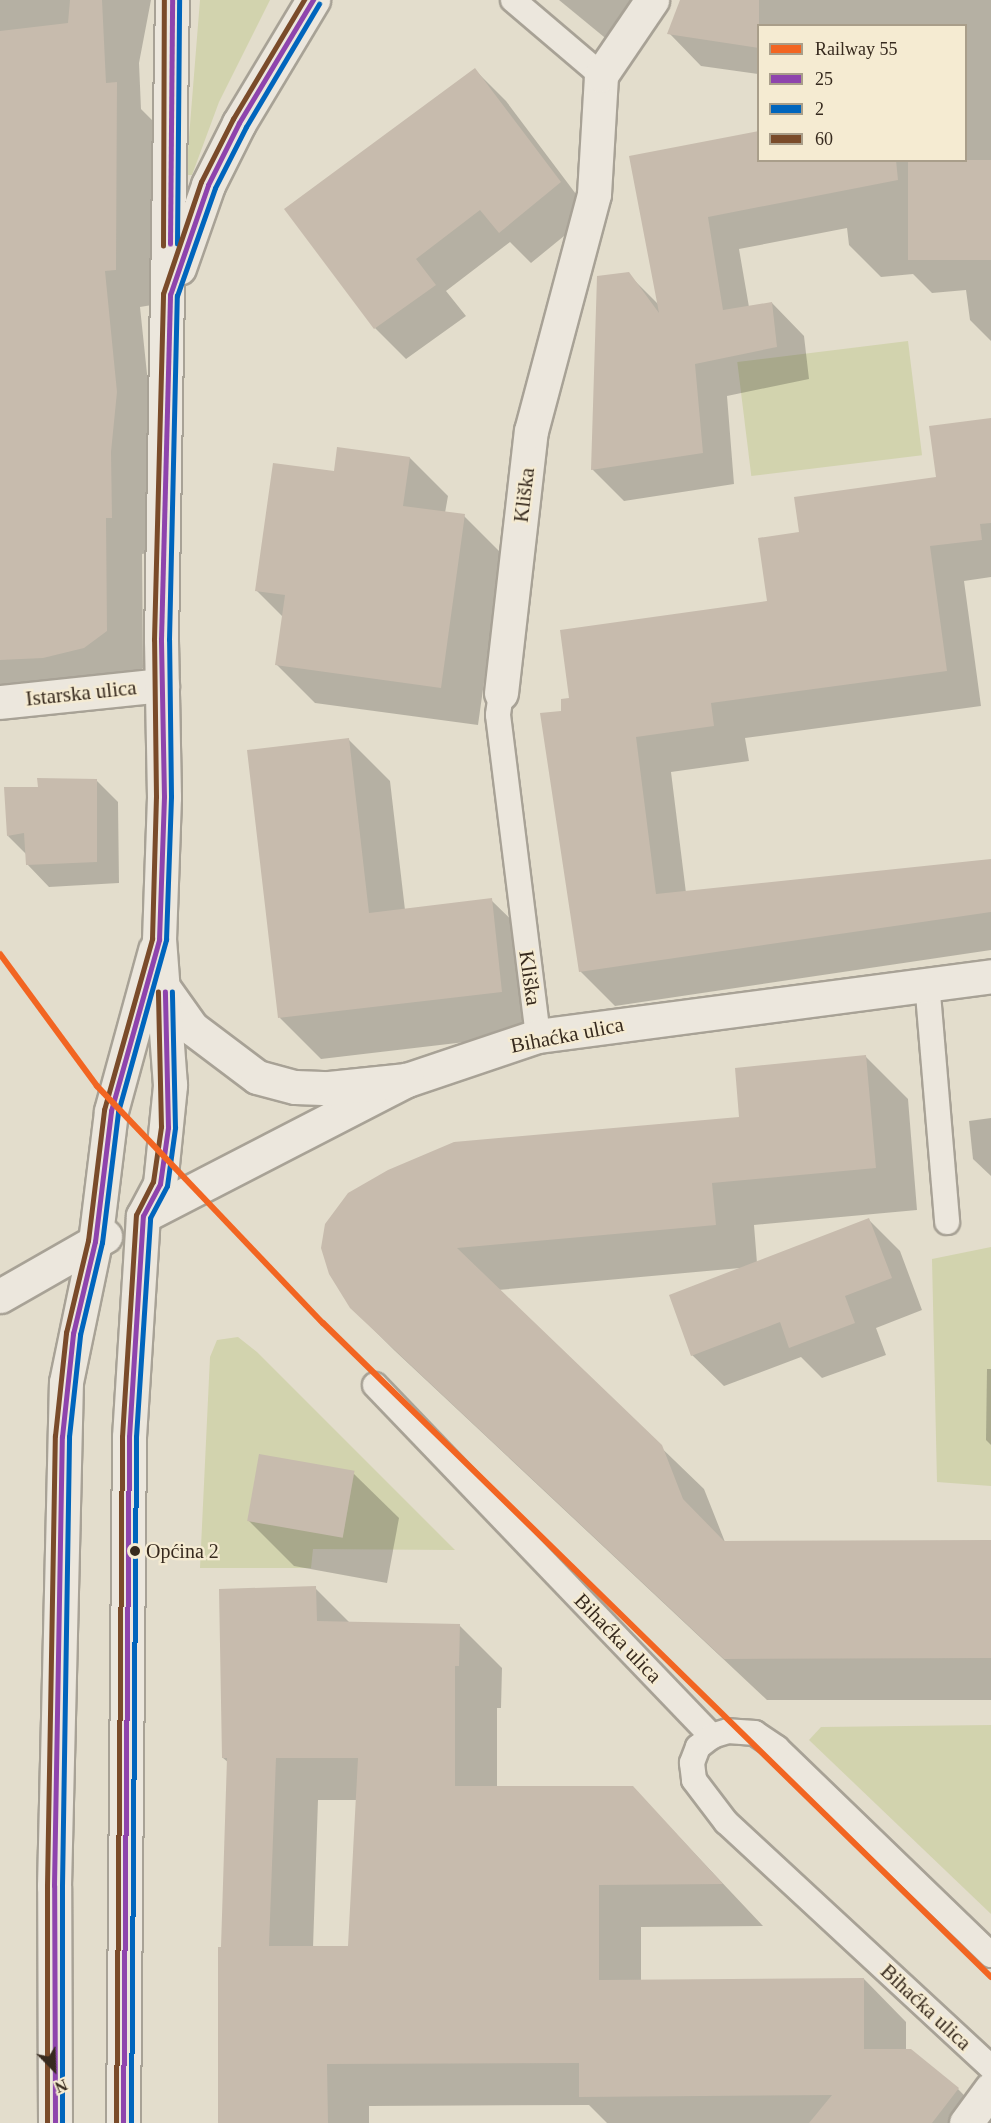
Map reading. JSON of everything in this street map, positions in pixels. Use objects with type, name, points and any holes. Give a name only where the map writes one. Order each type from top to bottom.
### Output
[{"type":"street","points":[[123,2123],[129,1437],[143,1216],[160,1184],[168,1128],[170,1085],[165,990],[159,940],[164,797],[162,685],[170,295],[172,0]]},
{"type":"street","points":[[170,295],[208,185],[239,123],[313,0]]},
{"type":"street","points":[[601,75],[652,0]]},
{"type":"street","name":"Kliška","points":[[501,693],[531,431],[594,194],[601,75]]},
{"type":"street","name":"Istarska ulica","points":[[0,702],[162,685]]},
{"type":"street","points":[[55,2123],[54,1886],[62,1437],[73,1334],[95,1242],[111,1111],[159,940]]},
{"type":"street","name":"Bihaćka ulica","points":[[0,1296],[143,1216],[407,1080],[538,1036],[927,982],[991,976]]},
{"type":"street","points":[[165,990],[192,1028],[257,1077],[295,1087],[329,1088],[407,1080]]},
{"type":"street","points":[[966,2123],[991,2089]]},
{"type":"lane","points":[[513,0],[601,75]]},
{"type":"lane","name":"Kliška","points":[[501,693],[498,715],[538,1036]]},
{"type":"lane","points":[[927,982],[947,1222]]},
{"type":"lane","name":"Bihaćka ulica","points":[[375,1384],[712,1736],[698,1747],[692,1763],[694,1780],[726,1822],[991,2067]]},
{"type":"lane","points":[[712,1736],[728,1731],[755,1733],[777,1748],[991,1955]]},
{"type":"green space","points":[[200,0],[270,0],[219,102],[192,175],[186,175]]},
{"type":"green space","points":[[908,341],[922,455],[751,476],[737,362]]},
{"type":"green space","points":[[991,1247],[991,1486],[937,1482],[932,1259]]},
{"type":"green space","points":[[238,1337],[257,1352],[455,1550],[313,1549],[311,1568],[200,1568],[210,1357],[217,1340]]},
{"type":"green space","points":[[991,1725],[991,1914],[809,1740],[821,1727]]},
{"type":"building","points":[[70,0],[102,0],[106,83],[117,82],[116,270],[105,271],[117,392],[111,452],[112,518],[106,518],[107,631],[84,648],[43,658],[0,660],[0,31],[68,23]]},
{"type":"building","points":[[680,0],[759,0],[757,48],[667,34]]},
{"type":"building","points":[[475,68],[561,182],[499,233],[480,210],[416,259],[436,285],[374,329],[284,209]]},
{"type":"building","points":[[757,131],[757,162],[896,162],[898,180],[708,217],[723,310],[772,302],[777,347],[695,364],[703,453],[591,470],[597,276],[629,272],[659,313],[629,156]]},
{"type":"building","points":[[991,160],[991,260],[908,260],[908,162]]},
{"type":"building","points":[[991,418],[991,523],[980,524],[982,540],[930,546],[947,671],[711,703],[714,726],[636,737],[656,894],[991,859],[991,912],[579,972],[540,713],[561,711],[561,699],[569,698],[560,630],[767,601],[758,538],[799,532],[794,497],[936,477],[929,426]]},
{"type":"building","points":[[337,447],[410,457],[403,506],[465,514],[441,688],[275,665],[285,595],[255,591],[273,463],[334,471]]},
{"type":"building","points":[[349,738],[369,913],[492,898],[502,992],[278,1018],[247,750]]},
{"type":"building","points":[[37,778],[97,779],[97,862],[26,865],[24,833],[7,836],[4,787],[38,787]]},
{"type":"building","points":[[866,1055],[876,1168],[712,1183],[716,1225],[457,1248],[662,1445],[683,1499],[724,1541],[991,1540],[991,1658],[724,1659],[350,1308],[329,1274],[321,1248],[325,1224],[348,1193],[388,1170],[454,1142],[739,1117],[735,1068]]},
{"type":"building","points":[[869,1218],[892,1278],[845,1296],[855,1323],[789,1348],[780,1322],[691,1356],[669,1295]]},
{"type":"building","points":[[259,1454],[355,1471],[343,1538],[247,1521]]},
{"type":"building","points":[[316,1586],[317,1621],[460,1624],[459,1666],[455,1666],[455,1786],[633,1786],[723,1884],[599,1885],[599,1980],[864,1978],[864,2049],[911,2049],[959,2088],[932,2123],[809,2123],[832,2095],[579,2097],[579,2063],[327,2064],[328,2123],[218,2123],[218,1947],[221,1947],[227,1758],[222,1758],[219,1589]],"holes":[[[276,1758],[358,1758],[348,1946],[269,1946]]]},
{"type":"rail line","name":"55","points":[[0,954],[97,1086],[323,1323],[991,1977]]},
{"type":"transit line","name":"60","points":[[163,246],[164,0]]},
{"type":"transit line","name":"25","points":[[170,244],[172,0]]},
{"type":"transit line","name":"2","points":[[177,244],[179,0]]},
{"type":"transit line","name":"60","points":[[47,2123],[47,1886],[55,1436],[66,1333],[88,1241],[104,1110],[152,939],[156,797],[154,640],[163,294],[201,182],[233,119],[304,0]]},
{"type":"transit line","name":"25","points":[[55,2123],[54,1886],[62,1437],[73,1334],[95,1242],[111,1111],[159,940],[164,797],[161,640],[170,295],[208,185],[239,123],[313,0]]},
{"type":"transit line","name":"2","points":[[62,2123],[62,1886],[69,1437],[80,1335],[102,1243],[118,1112],[166,940],[171,797],[169,640],[177,296],[215,188],[246,127],[319,4]]},
{"type":"transit line","name":"60","points":[[116,2123],[122,1437],[136,1215],[153,1182],[161,1127],[158,992]]},
{"type":"transit line","name":"25","points":[[123,2123],[129,1437],[143,1216],[160,1184],[168,1128],[165,992]]},
{"type":"transit line","name":"2","points":[[131,2123],[136,1437],[150,1218],[167,1186],[175,1128],[172,992]]},
{"type":"place","name":"Općina 2","points":[[135,1551]]}]
